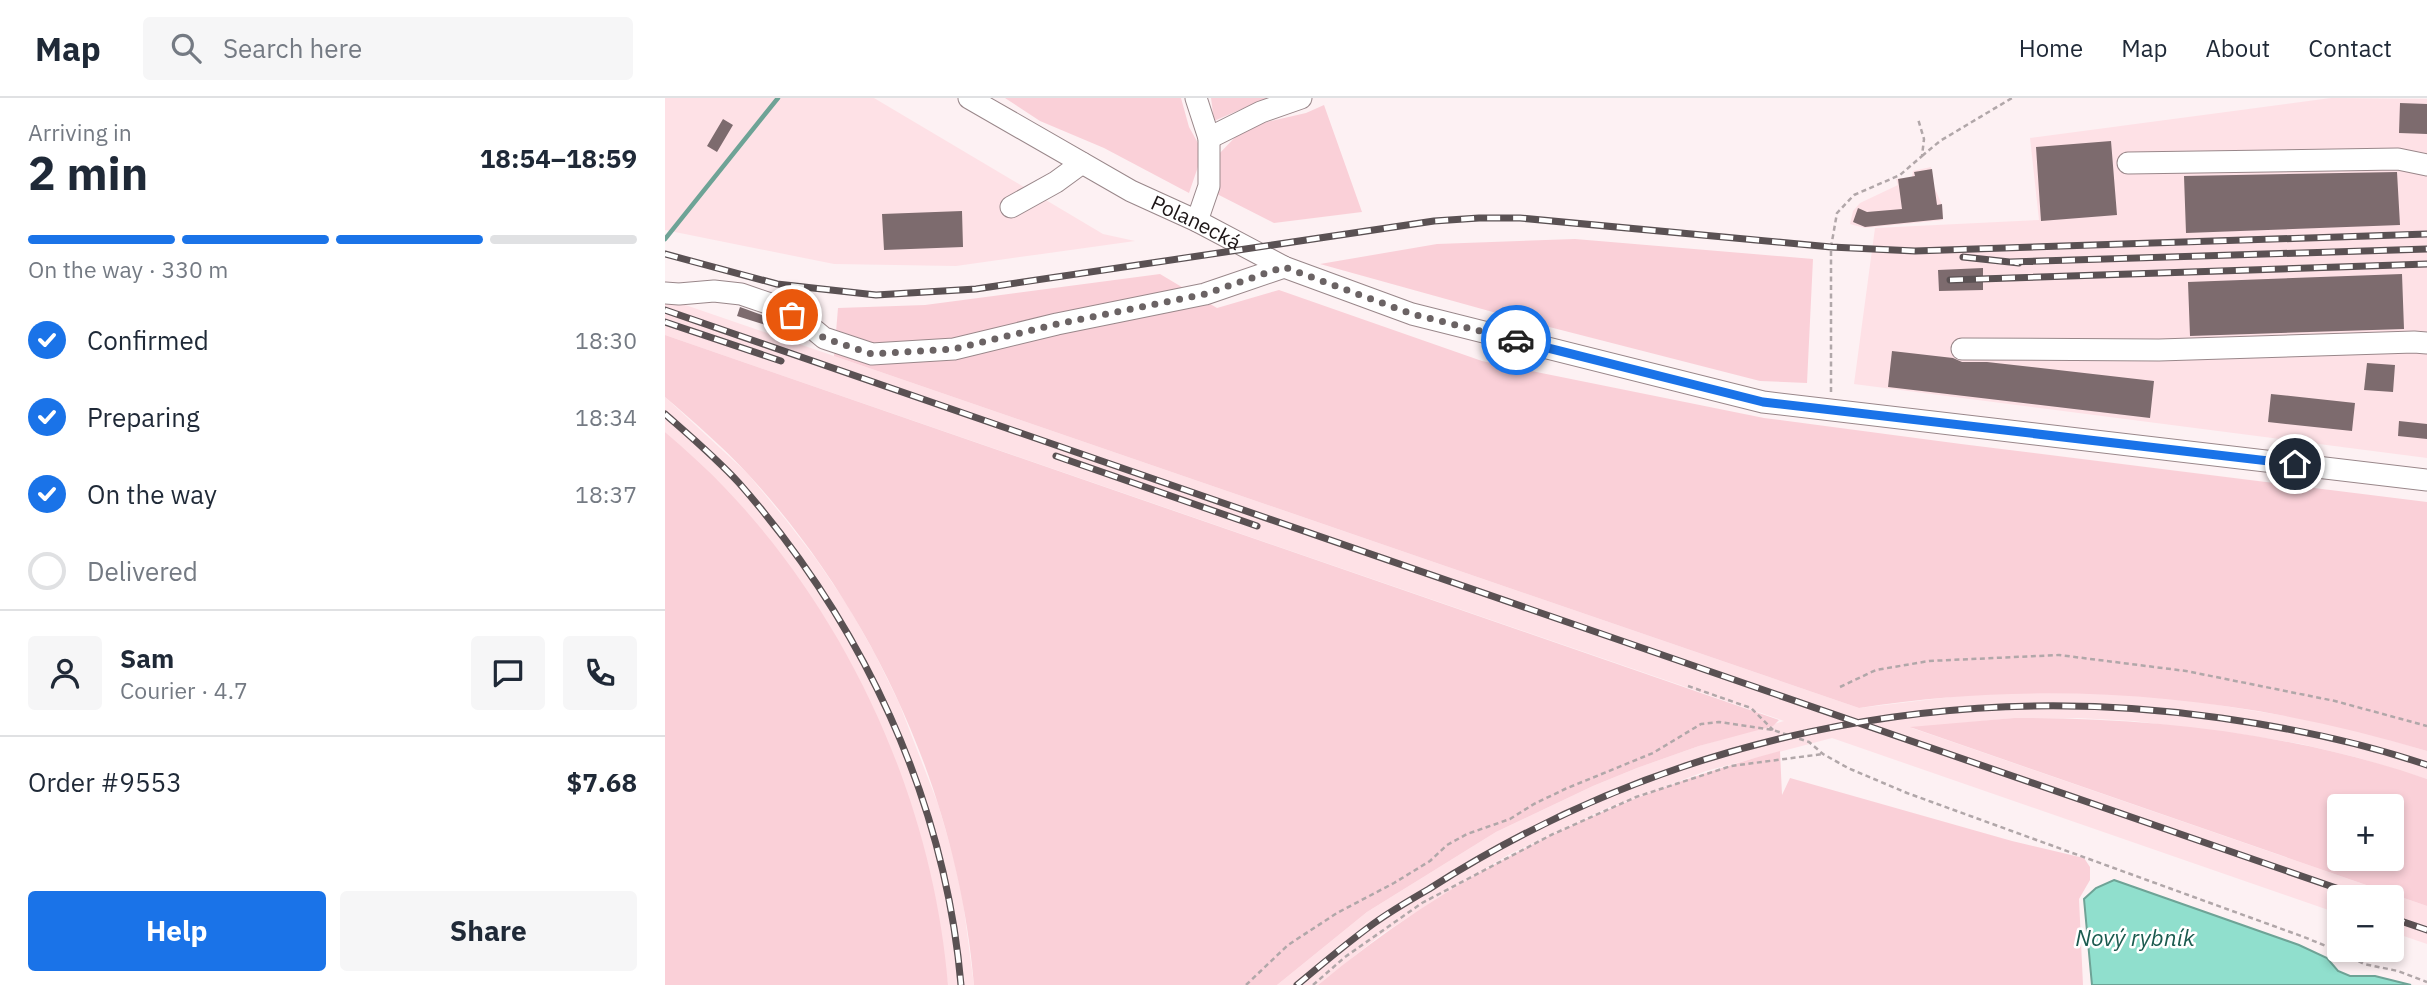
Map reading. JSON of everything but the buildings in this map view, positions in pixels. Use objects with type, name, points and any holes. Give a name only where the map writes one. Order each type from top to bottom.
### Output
[{"type":"street","name":"Polanecká","points":[[969,98],[1131,191],[1197,221],[1284,267],[1412,314],[1763,402],[2427,480]]},
{"type":"street","points":[[1196,98],[1209,138],[1209,186],[1197,221]]},
{"type":"street","points":[[1209,138],[1261,112],[1301,98]]},
{"type":"street","points":[[2128,163],[2398,159],[2427,165]]},
{"type":"street","points":[[1011,207],[1056,182],[1082,163]]},
{"type":"street","points":[[665,293],[714,291],[741,294],[779,307],[806,323],[824,338],[872,354],[954,349],[1057,324],[1205,294],[1284,267]]},
{"type":"street","points":[[1962,349],[2159,350],[2427,343]]},
{"type":"path","points":[[1831,410],[1831,247],[1837,213],[1854,195],[1900,175],[1940,141],[2013,98]]},
{"type":"path","points":[[1918,119],[1924,139],[1922,156]]},
{"type":"path","points":[[1840,687],[1876,670],[1929,661],[2059,654],[2186,671],[2335,701],[2427,726]]},
{"type":"path","points":[[1688,687],[1751,708],[1773,730]]},
{"type":"path","points":[[1246,985],[1288,945],[1337,913],[1430,861],[1447,845],[1467,834],[1510,819],[1555,794],[1653,753],[1701,723],[1719,722],[1773,730],[1809,742],[1823,754],[1848,768],[1920,798],[2304,937],[2364,964],[2398,971],[2427,982]]},
{"type":"path","points":[[1313,985],[1345,957],[1422,903],[1551,835],[1636,797],[1731,766],[1823,754]]},
{"type":"shaded area","points":[[665,98],[874,98],[1103,234],[1135,241],[956,266],[834,264],[665,230]]},
{"type":"shaded area","points":[[1005,98],[1181,98],[1189,127],[1203,152],[1189,193],[1104,148],[1040,121]]},
{"type":"shaded area","points":[[1211,98],[1267,98],[1214,121]]},
{"type":"shaded area","points":[[2331,98],[2427,99],[2427,458],[1854,384],[1875,228],[2039,220],[2030,138]]},
{"type":"shaded area","points":[[1324,105],[1362,212],[1274,223],[1215,193],[1217,156],[1245,127],[1306,113]]},
{"type":"shaded area","points":[[1931,167],[1933,184],[1942,205],[1943,220],[1865,228],[1850,224],[1853,211],[1860,203],[1898,185],[1896,179],[1912,177],[1913,171]]},
{"type":"shaded area","points":[[1575,239],[1813,259],[1807,383],[1760,381],[1518,319],[1320,264],[1437,244]]},
{"type":"shaded area","points":[[1160,274],[1217,308],[1279,290],[1482,361],[1764,418],[2427,502],[2427,751],[2287,716],[2145,697],[2002,694],[1859,708],[834,356],[838,308],[925,305]]},
{"type":"shaded area","points":[[665,298],[1859,708],[2013,692],[2079,692],[2187,700],[2306,719],[2427,751],[2427,779],[2301,744],[2133,721],[2014,718],[1912,728],[2366,885],[2327,885],[2327,909],[1832,738],[1706,771],[1603,810],[1508,855],[1467,880],[1382,934],[1318,985],[1277,985],[1367,912],[1496,832],[1637,768],[1784,721],[665,335]]},
{"type":"shaded area","points":[[665,335],[1779,720],[1773,726],[1699,746],[1637,768],[1496,832],[1367,912],[1277,985],[974,985],[965,914],[950,845],[929,777],[902,710],[871,646],[834,585],[793,527],[747,473],[665,397]]},
{"type":"shaded area","points":[[665,397],[747,473],[786,520],[848,606],[875,654],[899,703],[938,804],[963,902],[974,985],[948,985],[937,907],[913,811],[875,714],[852,667],[826,620],[766,536],[728,491],[665,432]]},
{"type":"shaded area","points":[[665,432],[727,490],[772,542],[812,598],[848,657],[879,719],[925,850],[939,917],[948,985],[665,985]]},
{"type":"shaded area","points":[[2014,718],[2171,725],[2275,739],[2377,763],[2427,779],[2427,906],[2404,898],[2404,885],[2366,885],[1910,727]]},
{"type":"shaded area","points":[[1780,751],[1782,795],[1790,778],[2012,841],[2084,858],[2090,867],[2090,880],[2079,899],[2083,985],[1318,985],[1370,944],[1424,907],[1536,842],[1655,791]]},
{"type":"shaded area","points":[[2404,898],[2427,906],[2427,944],[2404,936]]},
{"type":"water","name":"Nový rybník","points":[[2114,880],[2299,945],[2327,958],[2327,962],[2330,962],[2338,971],[2350,976],[2375,976],[2411,985],[2092,985],[2084,899],[2096,888]]},
{"type":"waterway","points":[[665,239],[778,98]]},
{"type":"railway","points":[[665,254],[777,284],[876,295],[976,289],[1434,221],[1479,218],[1520,218],[1831,247],[1915,251],[2427,234]]},
{"type":"railway","points":[[2010,262],[2427,249]]},
{"type":"railway","points":[[1963,257],[2019,263]]},
{"type":"railway","points":[[1950,280],[2427,264]]},
{"type":"railway","points":[[665,310],[2327,885]]},
{"type":"railway","points":[[665,322],[781,361]]},
{"type":"railway","points":[[665,414],[739,483],[783,537],[823,594],[859,654],[890,716],[916,781],[937,847],[952,915],[961,985]]},
{"type":"railway","points":[[1056,456],[1257,526]]},
{"type":"railway","points":[[1297,985],[1387,915],[1519,837],[1613,793],[1710,758],[1810,732],[1911,715],[2014,707],[2117,708],[2273,726],[2351,743],[2427,765]]},
{"type":"railway","points":[[2404,922],[2427,930]]},
{"type":"way so far","points":[[792,315],[824,338],[872,354],[954,349],[1057,324],[1205,294],[1284,267],[1412,314],[1516,340]]},
{"type":"route","points":[[1516,340],[1763,402],[2295,464]]}]
